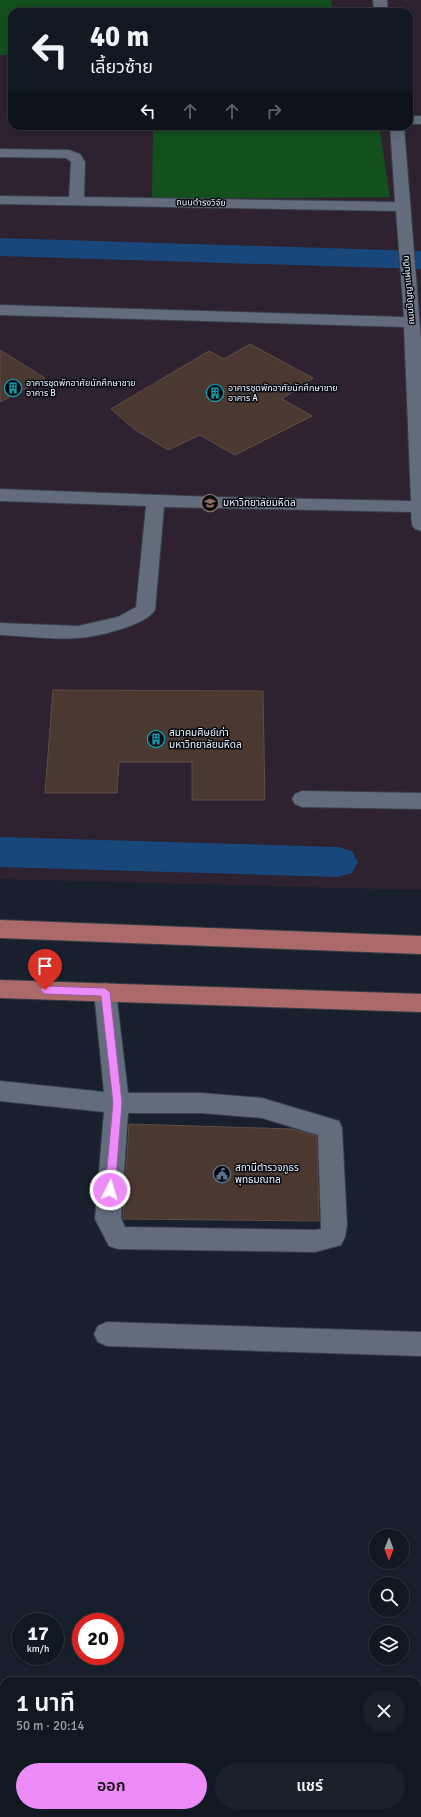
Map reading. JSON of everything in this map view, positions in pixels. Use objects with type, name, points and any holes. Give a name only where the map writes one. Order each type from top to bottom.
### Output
[{"type":"main road","points":[[0,929],[421,945]]},
{"type":"main road","points":[[0,989],[421,1003]]},
{"type":"lane","name":"ถนนปัญญาแผ่นดิน","points":[[397,130],[412,322],[421,525]]},
{"type":"lane","points":[[0,153],[69,154],[75,157],[78,162],[76,200]]},
{"type":"lane","name":"ถนนดำรงวิจัย","points":[[0,200],[76,200],[402,207]]},
{"type":"lane","points":[[0,310],[412,322]]},
{"type":"lane","points":[[0,495],[156,501],[420,507]]},
{"type":"lane","points":[[0,629],[78,632],[124,622],[145,610],[156,501]]},
{"type":"lane","points":[[302,799],[421,801]]},
{"type":"lane","points":[[0,1091],[118,1103],[201,1103],[262,1108],[330,1128],[334,1225],[332,1237],[315,1241],[118,1238],[108,1219],[118,1103],[105,992]]},
{"type":"lane","points":[[107,1334],[421,1344]]},
{"type":"shaded area","name":"มหาวิทยาลัยมหิดล","points":[[0,0],[421,0],[421,890],[0,879]]},
{"type":"green space","points":[[0,0],[331,0],[332,8],[8,8],[8,55],[0,55]]},
{"type":"green space","points":[[153,130],[380,130],[390,197],[152,199]]},
{"type":"building","name":"อาคารชุดพักอาศัยนักศึกษาชาย อาคาร A","points":[[250,344],[313,378],[282,399],[312,416],[235,455],[200,435],[168,450],[134,429],[111,409],[209,351],[224,359]]},
{"type":"building","name":"อาคารชุดพักอาศัยนักศึกษาชาย อาคาร B","points":[[0,350],[45,378],[0,402]]},
{"type":"building","name":"สมาคมศิษย์เก่า มหาวิทยาลัยมหิดล","points":[[53,690],[263,691],[265,800],[192,800],[192,762],[119,762],[117,793],[45,793]]},
{"type":"building","name":"สถานีตำรวจภูธร พุทธมณฑล","points":[[129,1124],[292,1129],[317,1136],[319,1221],[123,1219]]},
{"type":"waterway","points":[[0,247],[421,260]]},
{"type":"waterway","points":[[0,852],[338,862]]},
{"type":"place","name":"อาคารชุดพักอาศัยนักศึกษาชาย อาคาร B","points":[[13,388]]},
{"type":"place","name":"อาคารชุดพักอาศัยนักศึกษาชาย อาคาร A","points":[[215,393]]},
{"type":"place","name":"มหาวิทยาลัยมหิดล","points":[[210,503]]},
{"type":"place","name":"สมาคมศิษย์เก่า มหาวิทยาลัยมหิดล","points":[[156,739]]},
{"type":"place","name":"สถานีตำรวจภูธร พุทธมณฑล","points":[[222,1174]]},
{"type":"route","points":[[45,990],[105,992],[118,1103],[110,1190]]}]
